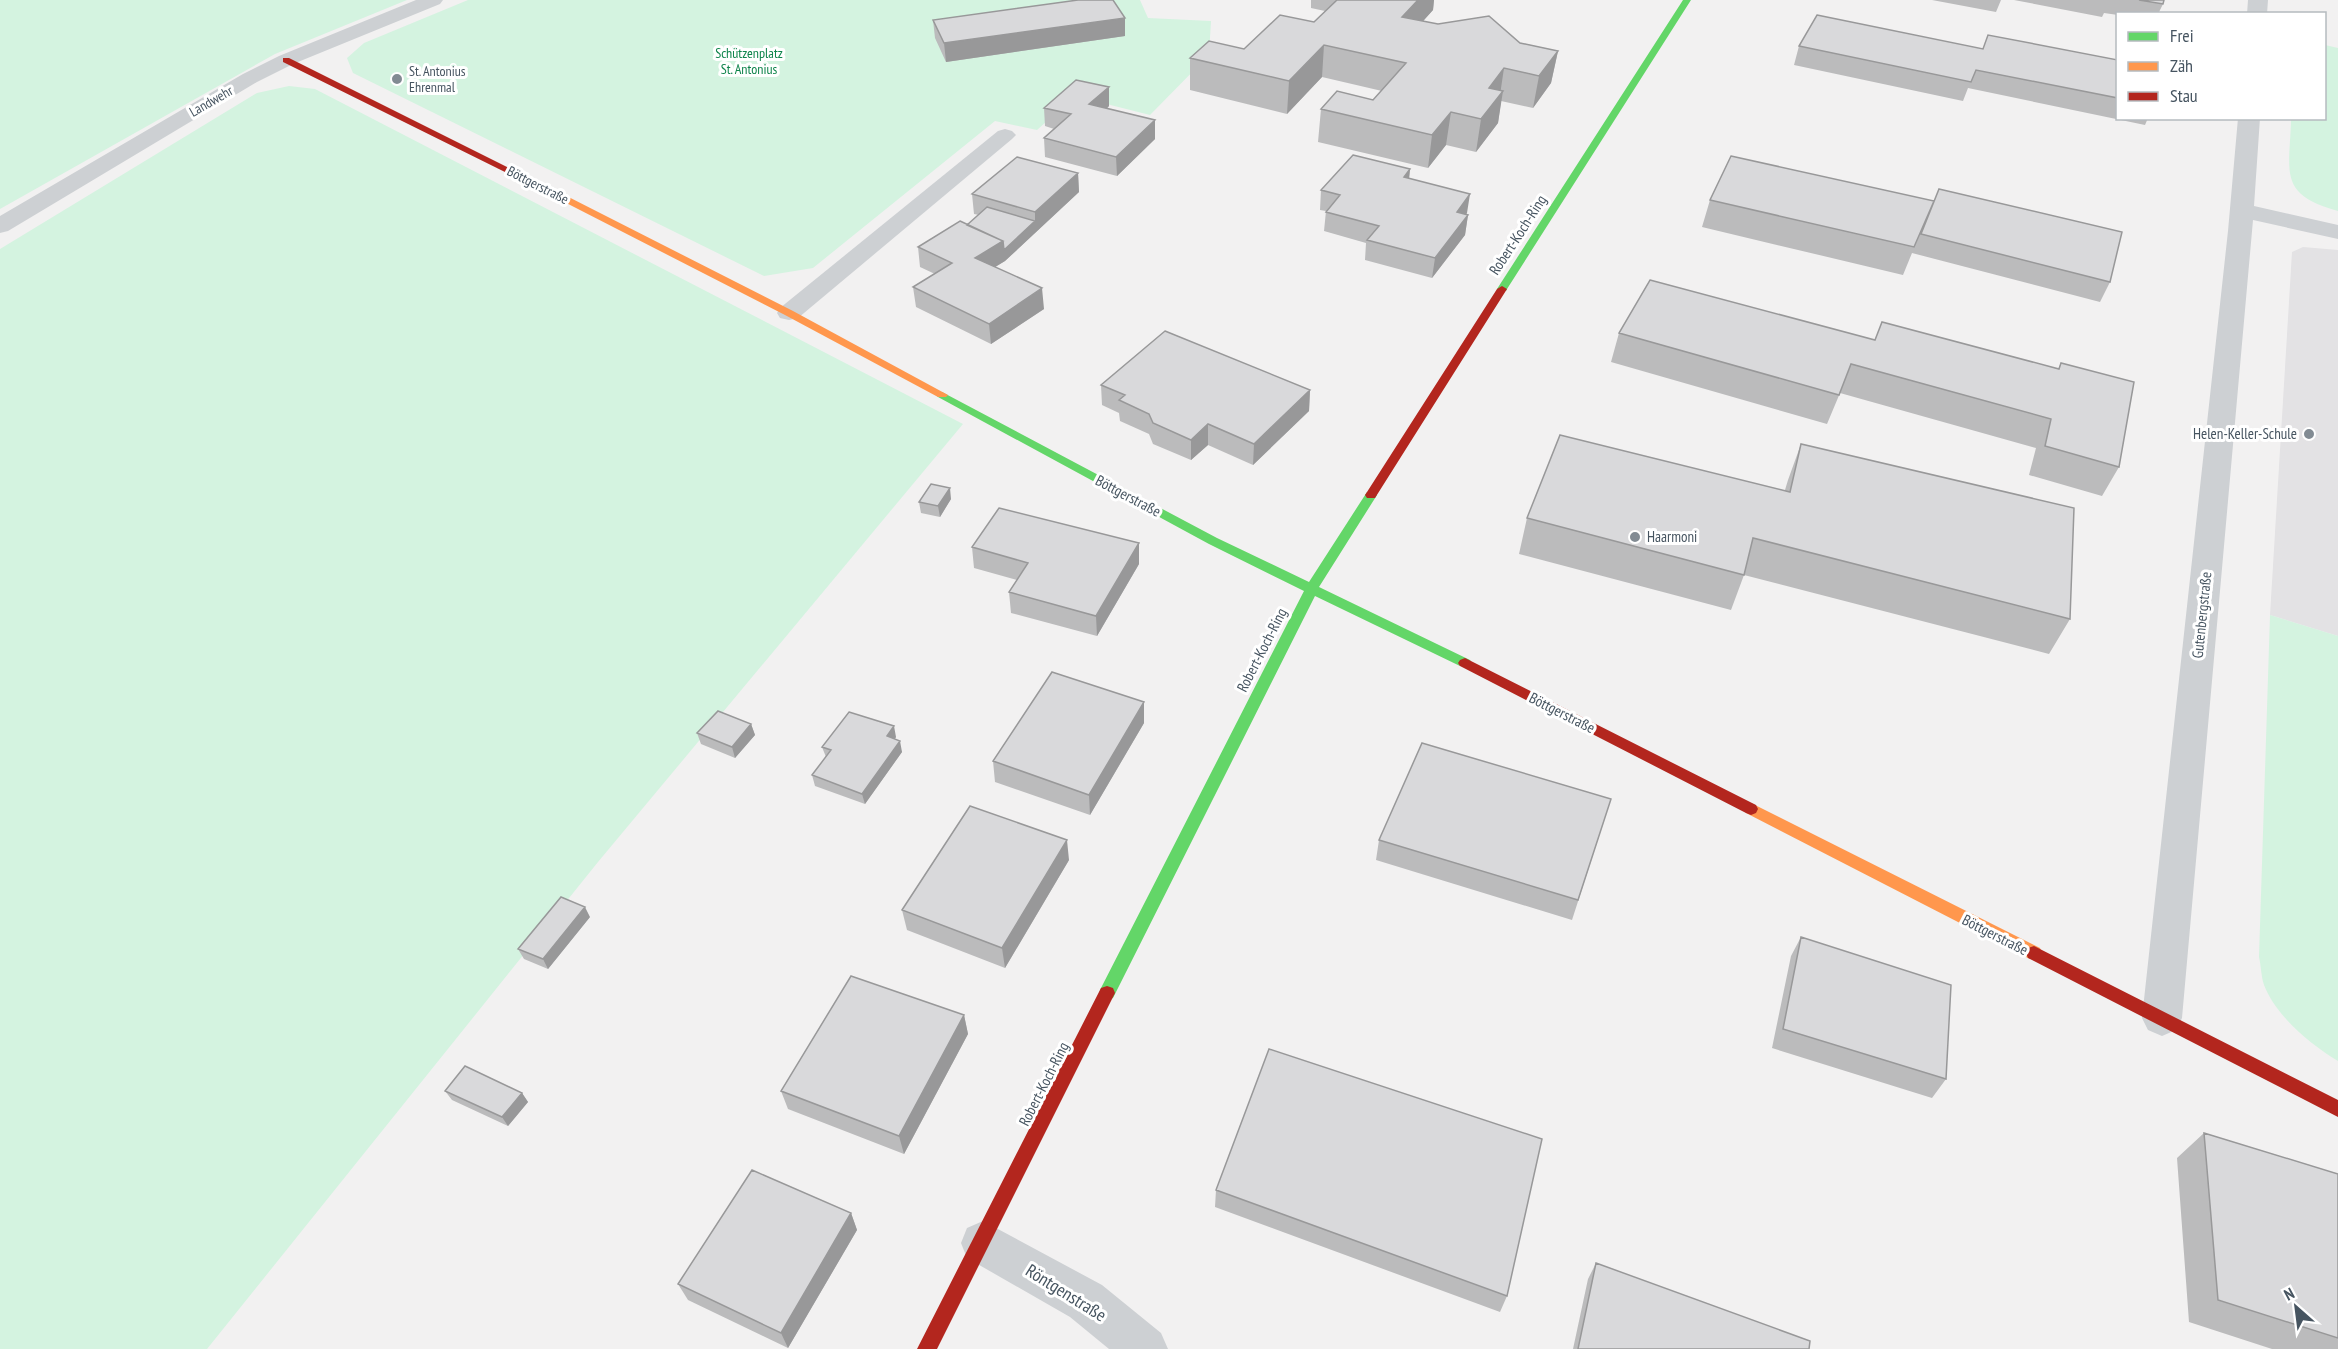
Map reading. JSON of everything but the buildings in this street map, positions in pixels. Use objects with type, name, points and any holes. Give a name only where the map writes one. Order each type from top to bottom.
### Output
[{"type":"street","name":"Landwehr","points":[[0,226],[250,78],[286,60],[434,0]]},
{"type":"street","name":"Robert-Koch-Ring","points":[[927,1349],[1312,588],[1687,0]]},
{"type":"street","name":"Böttgerstraße","points":[[286,60],[458,144],[789,313],[1213,541],[1406,633],[2338,1109]]},
{"type":"street","name":"Gutenbergstraße","points":[[2162,1018],[2242,211],[2249,120]]},
{"type":"street","points":[[2242,211],[2338,232]]},
{"type":"street","name":"Röntgenstraße","points":[[982,1243],[1086,1301],[1145,1349]]},
{"type":"lane","points":[[789,313],[1005,135]]},
{"type":"shaded area","name":"Helen-Keller-Schule","points":[[2303,247],[2338,250],[2338,636],[2270,615],[2292,252]]},
{"type":"green space","points":[[0,0],[407,0],[275,54],[0,209]]},
{"type":"green space","name":"Schützenplatz St. Antonius","points":[[468,0],[1140,0],[1148,18],[1211,21],[1209,55],[1150,115],[1075,96],[1037,130],[995,121],[813,268],[764,276],[353,73],[347,58],[364,43]]},
{"type":"green space","points":[[2326,45],[2338,48],[2338,211],[2305,197],[2296,188],[2291,178],[2289,153],[2291,120],[2326,120]]},
{"type":"green space","points":[[289,86],[315,89],[963,424],[598,862],[207,1349],[0,1349],[0,249],[257,93]]},
{"type":"green space","points":[[2270,615],[2338,636],[2338,1061],[2305,1038],[2277,1008],[2264,985],[2259,957]]},
{"type":"traffic: fast","points":[[1502,289],[1687,0]]},
{"type":"traffic: fast","points":[[942,395],[1213,541],[1465,663]]},
{"type":"traffic: fast","points":[[1107,993],[1312,588],[1371,495]]},
{"type":"traffic: slow","points":[[538,185],[789,313],[942,395]]},
{"type":"traffic: slow","points":[[1751,809],[2034,953]]},
{"type":"traffic: jam","points":[[286,60],[538,185]]},
{"type":"traffic: jam","points":[[1371,495],[1502,289]]},
{"type":"traffic: jam","points":[[1465,663],[1751,809]]},
{"type":"traffic: jam","points":[[2034,953],[2338,1109]]},
{"type":"traffic: jam","points":[[927,1349],[1107,993]]},
{"type":"place","name":"St. Antonius Ehrenmal","points":[[397,79]]},
{"type":"place","name":"Helen-Keller-Schule","points":[[2309,434]]},
{"type":"place","name":"Haarmoni","points":[[1635,537]]}]
